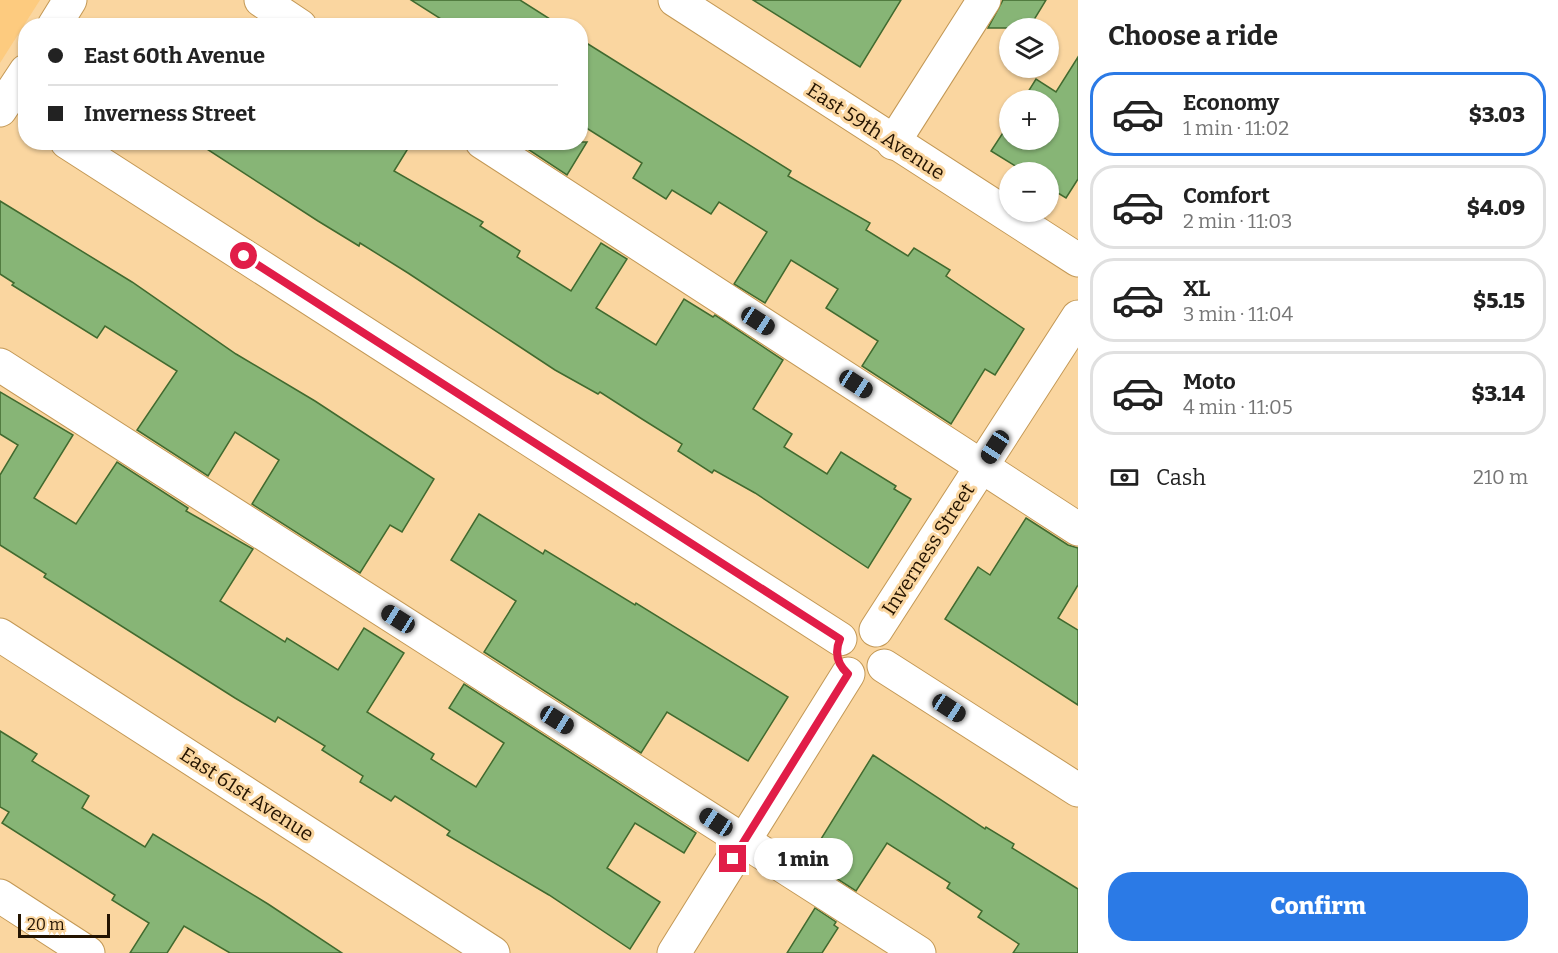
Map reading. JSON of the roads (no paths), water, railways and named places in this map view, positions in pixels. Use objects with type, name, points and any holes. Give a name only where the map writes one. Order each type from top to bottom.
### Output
[{"type":"street","points":[[59,18],[70,0]]},
{"type":"street","points":[[261,0],[288,18]]},
{"type":"street","name":"East 59th Avenue","points":[[675,0],[893,143],[1078,260]]},
{"type":"street","points":[[893,143],[984,0]]},
{"type":"street","points":[[10,110],[18,90]]},
{"type":"street","points":[[79,150],[840,639]]},
{"type":"street","points":[[494,150],[1078,528]]},
{"type":"street","name":"Inverness Street","points":[[876,630],[1078,318]]},
{"type":"street","points":[[0,365],[919,953]]},
{"type":"street","points":[[861,626],[876,630],[887,643],[888,651],[884,666],[871,676],[863,678],[848,674],[838,662],[837,646],[840,639],[853,628],[861,626]]},
{"type":"street","name":"East 61st Avenue","points":[[0,635],[493,953]]},
{"type":"street","points":[[884,666],[1078,790]]},
{"type":"street","points":[[674,953],[848,674]]},
{"type":"street","points":[[0,896],[88,953]]}]
